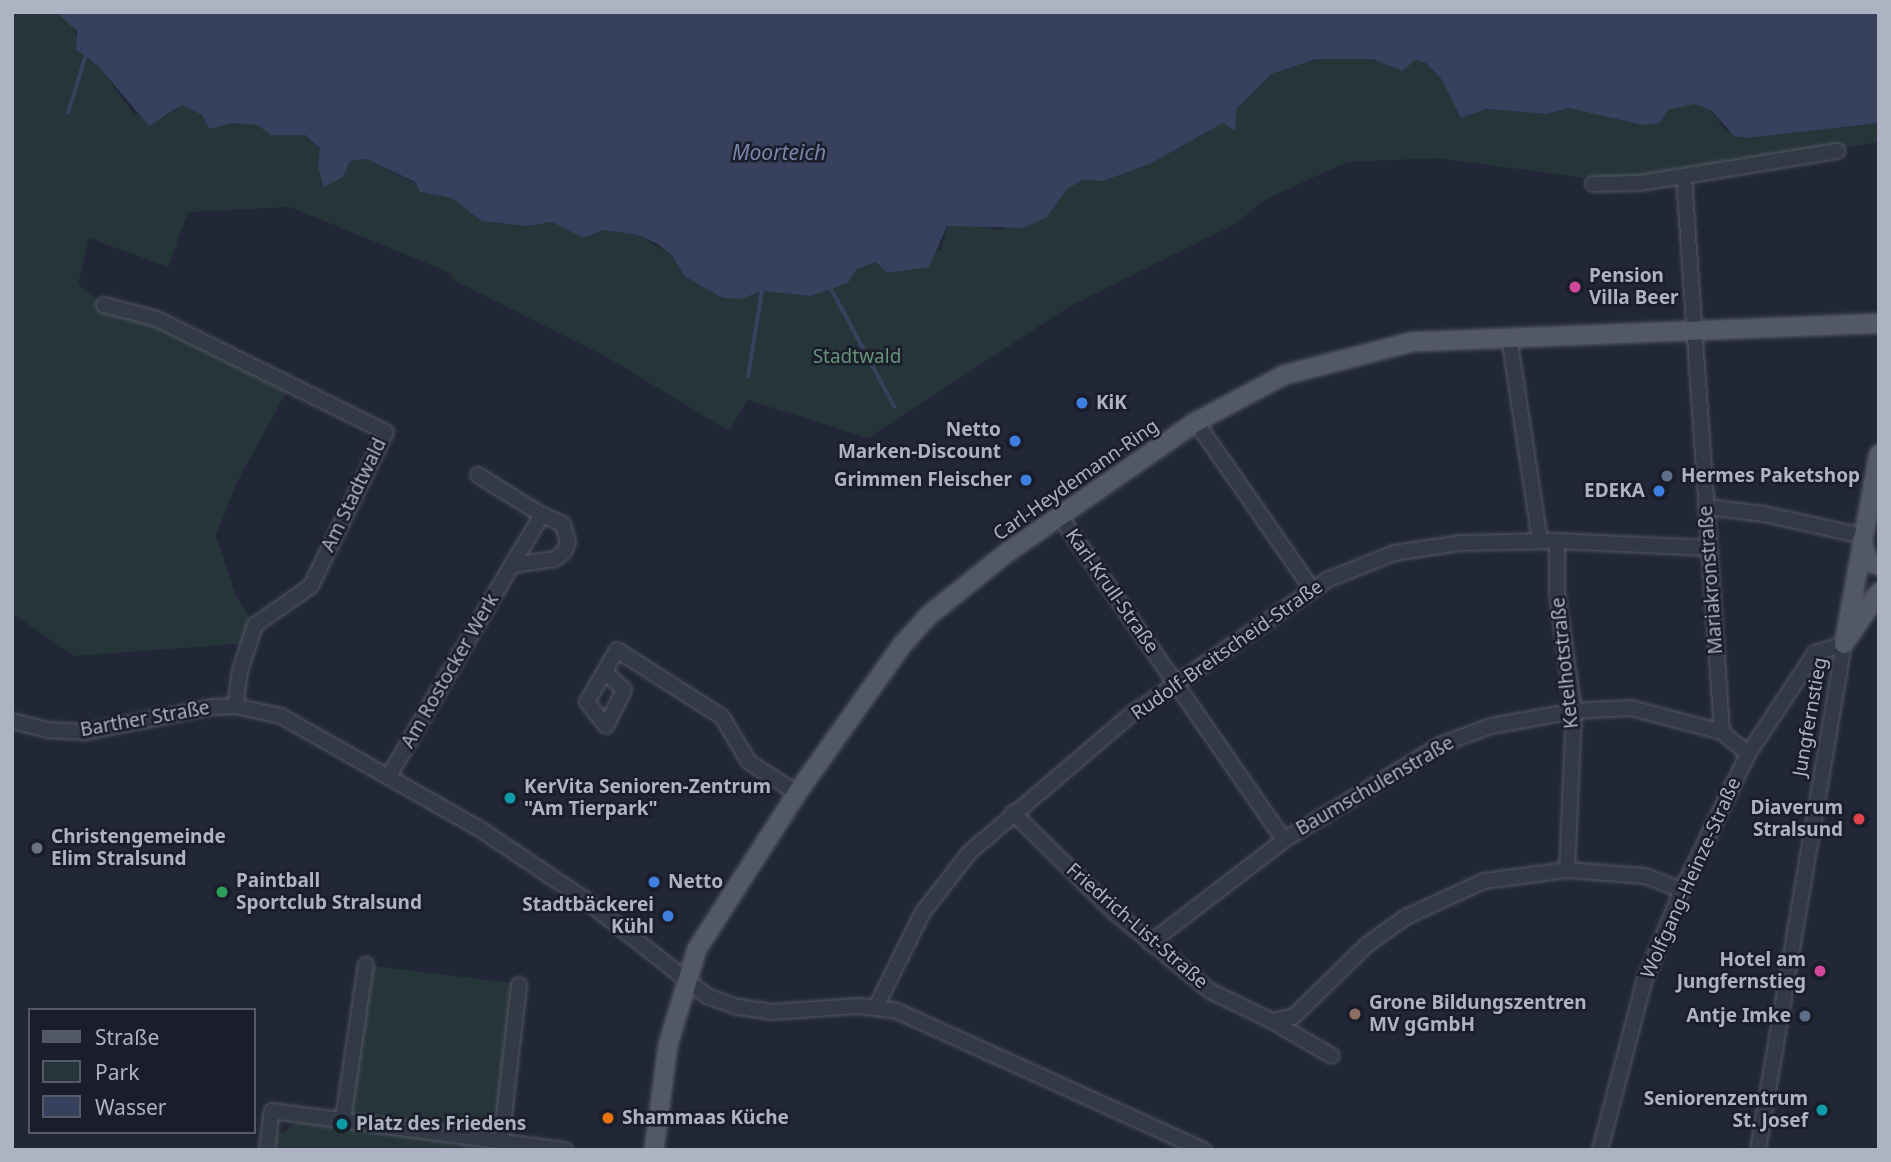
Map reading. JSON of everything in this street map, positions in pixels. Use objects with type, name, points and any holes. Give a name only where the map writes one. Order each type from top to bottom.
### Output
[{"type":"main road","name":"Carl-Heydemann-Ring","points":[[654,1150],[668,1045],[697,949],[797,793],[928,615],[1059,515],[1196,422],[1251,390],[1333,359],[1412,342],[1879,323]]},
{"type":"main road","name":"Carl-Heydemann-Ring","points":[[1860,325],[1879,332]]},
{"type":"main road","name":"Jungfernstieg","points":[[1844,644],[1879,454]]},
{"type":"main road","points":[[1862,538],[1864,556],[1879,566]]},
{"type":"main road","points":[[1844,644],[1879,592]]},
{"type":"street","points":[[1593,184],[1684,177],[1837,151]]},
{"type":"street","name":"Mariakronstraße","points":[[1684,177],[1722,732]]},
{"type":"street","name":"Am Stadtwald","points":[[104,305],[157,319],[386,432],[311,586],[255,625],[240,671],[235,706]]},
{"type":"street","points":[[1509,336],[1541,541]]},
{"type":"street","points":[[1196,422],[1312,589]]},
{"type":"street","points":[[478,475],[542,515],[563,524],[568,542],[564,552],[542,562],[512,565]]},
{"type":"street","points":[[1706,507],[1764,514],[1862,538]]},
{"type":"street","name":"Am Rostocker Werk","points":[[389,776],[542,515]]},
{"type":"street","name":"Karl-Krull-Straße","points":[[1059,515],[1283,840]]},
{"type":"street","name":"Rudolf-Breitscheid-Straße","points":[[876,1007],[904,945],[935,894],[970,852],[1013,813],[1175,682],[1312,589],[1394,552],[1461,543],[1557,541],[1709,548]]},
{"type":"street","name":"Ketelhotstraße","points":[[1557,541],[1557,593],[1574,711],[1567,870]]},
{"type":"street","name":"Wolfgang-Heinze-Straße","points":[[1600,1150],[1644,982],[1682,890],[1748,754],[1815,653],[1844,644]]},
{"type":"street","name":"Jungfernstieg","points":[[1758,1150],[1844,644]]},
{"type":"street","points":[[605,672],[617,650],[701,701],[722,718],[749,762],[797,793]]},
{"type":"street","name":"Barther Straße","points":[[12,721],[47,730],[85,732],[180,712],[235,706],[281,716],[389,776],[584,899],[686,981],[723,1003],[754,1010],[876,1007],[919,1020],[1184,1146],[1204,1150]]},
{"type":"street","name":"Baumschulenstraße","points":[[1150,943],[1283,840],[1442,744],[1498,724],[1574,711],[1631,708],[1722,732],[1748,754]]},
{"type":"street","name":"Friedrich-List-Straße","points":[[1013,813],[1150,943],[1210,991],[1272,1021],[1332,1056]]},
{"type":"street","points":[[1272,1021],[1293,1017],[1368,944],[1435,900],[1484,881],[1567,870],[1645,876],[1682,890]]},
{"type":"street","points":[[343,1121],[366,965]]},
{"type":"street","points":[[501,1141],[519,985]]},
{"type":"street","points":[[267,1150],[272,1111],[565,1150]]},
{"type":"green space","name":"Stadtwald","points":[[12,12],[56,12],[71,22],[85,58],[99,67],[134,114],[167,116],[182,105],[202,115],[209,129],[232,123],[257,125],[271,135],[304,135],[320,148],[318,167],[343,177],[350,161],[367,159],[415,183],[420,192],[451,198],[468,211],[527,226],[552,222],[583,238],[604,230],[637,235],[672,255],[684,276],[741,299],[762,291],[811,296],[848,283],[857,269],[877,262],[887,273],[907,269],[941,249],[947,226],[962,223],[998,230],[1047,217],[1067,189],[1083,180],[1103,181],[1150,164],[1223,123],[1234,130],[1237,108],[1271,74],[1316,59],[1372,59],[1402,71],[1416,60],[1426,63],[1440,77],[1461,118],[1486,109],[1547,114],[1568,108],[1643,125],[1680,105],[1694,104],[1711,110],[1725,130],[1747,138],[1879,123],[1879,142],[1677,173],[1592,179],[1437,158],[1347,162],[1266,199],[1235,224],[1070,306],[868,438],[748,400],[729,431],[610,359],[450,278],[453,276],[446,271],[290,207],[188,212],[168,267],[89,238],[78,284],[103,305],[157,319],[288,389],[236,484],[216,536],[236,596],[255,625],[249,643],[74,656],[12,613]]},
{"type":"green space","points":[[366,965],[519,984],[500,1140],[347,1121]]},
{"type":"green space","points":[[301,1121],[520,1150],[272,1150],[277,1135]]},
{"type":"water","name":"Moorteich","points":[[56,12],[1879,12],[1879,123],[1747,138],[1734,136],[1711,110],[1694,104],[1668,110],[1660,123],[1643,125],[1568,108],[1547,114],[1486,109],[1461,118],[1440,77],[1426,63],[1416,60],[1402,71],[1372,59],[1316,59],[1271,74],[1237,108],[1235,131],[1223,123],[1150,164],[1103,181],[1083,180],[1067,189],[1047,217],[1023,228],[947,226],[929,267],[887,273],[876,262],[857,269],[848,283],[811,296],[762,291],[741,299],[723,298],[684,276],[672,255],[656,243],[637,235],[604,230],[583,238],[552,222],[527,226],[482,221],[451,198],[420,192],[415,182],[367,159],[350,161],[343,177],[324,187],[318,167],[320,148],[305,135],[271,135],[257,125],[232,123],[209,129],[202,115],[182,105],[149,126],[99,67],[76,49],[77,31]]},
{"type":"waterway","points":[[68,113],[85,58]]},
{"type":"waterway","points":[[830,286],[895,407]]},
{"type":"waterway","points":[[748,377],[762,291]]},
{"type":"place","name":"Pension Villa Beer","points":[[1575,287]]},
{"type":"place","name":"KiK","points":[[1082,403]]},
{"type":"place","name":"Netto Marken-Discount","points":[[1015,441]]},
{"type":"place","name":"Hermes Paketshop","points":[[1667,476]]},
{"type":"place","name":"Grimmen Fleischer","points":[[1026,480]]},
{"type":"place","name":"EDEKA","points":[[1659,491]]},
{"type":"place","name":"KerVita Senioren-Zentrum \"Am Tierpark\"","points":[[510,798]]},
{"type":"place","name":"Diaverum Stralsund","points":[[1859,819]]},
{"type":"place","name":"Christengemeinde Elim Stralsund","points":[[37,848]]},
{"type":"place","name":"Netto","points":[[654,882]]},
{"type":"place","name":"Paintball Sportclub Stralsund","points":[[222,892]]},
{"type":"place","name":"Stadtbäckerei Kühl","points":[[668,916]]},
{"type":"place","name":"Hotel am Jungfernstieg","points":[[1820,971]]},
{"type":"place","name":"Grone Bildungszentren MV gGmbH","points":[[1355,1014]]},
{"type":"place","name":"Antje Imke","points":[[1805,1016]]},
{"type":"place","name":"Seniorenzentrum St. Josef","points":[[1822,1110]]},
{"type":"place","name":"Shammaas Küche","points":[[608,1118]]},
{"type":"place","name":"Platz des Friedens","points":[[342,1124]]}]
